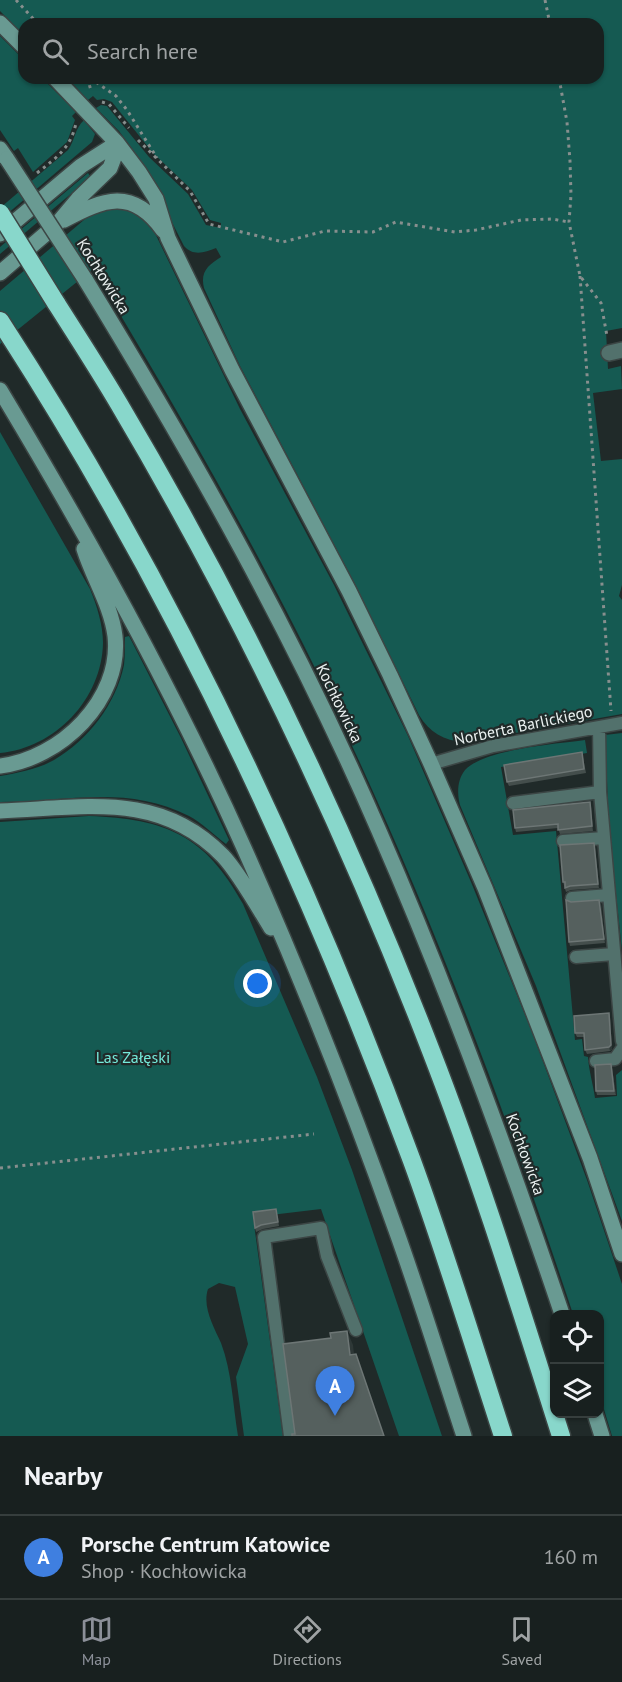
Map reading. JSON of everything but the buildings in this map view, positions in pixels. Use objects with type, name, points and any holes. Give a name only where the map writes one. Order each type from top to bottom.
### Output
[{"type":"highway","points":[[0,213],[119,403],[229,604],[282,709],[353,863],[434,1061],[561,1436]]},
{"type":"highway","points":[[0,321],[92,472],[166,605],[221,711],[289,858],[341,981],[412,1162],[503,1436]]},
{"type":"street","points":[[0,23],[18,41]]},
{"type":"street","points":[[61,84],[117,142],[139,172],[156,199],[168,238]]},
{"type":"street","points":[[0,273],[57,224],[78,199],[110,168],[117,142]]},
{"type":"street","points":[[0,234],[81,166],[117,142]]},
{"type":"street","name":"Kochłowicka","points":[[3,154],[85,279],[165,410],[282,626],[383,839],[464,1036],[561,1310]]},
{"type":"street","points":[[57,224],[89,207],[117,199],[141,206],[155,219],[168,238],[232,370],[349,591],[431,764],[485,888],[535,1014],[590,1158],[622,1254]]},
{"type":"street","points":[[0,390],[74,514],[189,730],[243,846],[348,1098],[398,1235],[464,1436]]},
{"type":"street","points":[[0,766],[43,753],[74,733],[92,711],[105,688],[113,666],[115,636],[106,602],[87,557],[74,514]]},
{"type":"street","points":[[0,811],[116,806],[145,810],[175,820],[199,834],[225,857],[294,964]]},
{"type":"street","points":[[597,1418],[602,1436]]},
{"type":"lane","name":"Norberta Barlickiego","points":[[431,764],[493,746],[611,725]]},
{"type":"lane","points":[[611,725],[600,792],[622,1041]]},
{"type":"lane","points":[[513,803],[600,792]]},
{"type":"lane","points":[[563,841],[604,838]]},
{"type":"lane","points":[[572,898],[609,895]]},
{"type":"lane","points":[[576,957],[614,954]]},
{"type":"lane","points":[[596,1061],[615,1059],[622,1049]]},
{"type":"lane","points":[[290,1436],[264,1237],[321,1228],[327,1256],[356,1330]]},
{"type":"path","points":[[16,0],[32,18]]},
{"type":"path","points":[[545,0],[549,18]]},
{"type":"path","points":[[90,84],[91,97]]},
{"type":"path","points":[[98,84],[116,96],[162,165]]},
{"type":"path","points":[[561,84],[570,161],[569,222],[580,276],[611,725]]},
{"type":"path","points":[[94,103],[109,104],[140,143],[190,191],[209,224],[283,242],[325,231],[373,232],[396,222],[455,232],[477,230],[521,220],[552,219],[569,222]]},
{"type":"path","points":[[33,177],[66,148],[72,138],[77,118]]},
{"type":"path","points":[[580,276],[601,303],[616,352]]},
{"type":"path","points":[[0,1168],[314,1134]]},
{"type":"green space","points":[[0,0],[622,0],[622,328],[606,331],[608,369],[621,366],[622,389],[593,393],[601,461],[622,459],[622,585],[619,596],[622,600],[622,714],[464,742],[444,738],[427,726],[419,715],[356,586],[240,366],[204,288],[204,273],[221,257],[216,248],[196,253],[184,246],[141,161],[119,131],[96,108],[101,105],[107,106],[149,157],[188,194],[206,225],[221,228],[221,223],[210,220],[192,190],[153,153],[112,102],[104,99],[97,100],[93,96],[88,100],[73,84],[604,84],[604,18],[18,18],[18,29],[0,11]]},
{"type":"green space","points":[[0,36],[18,54],[18,84],[48,84],[76,112],[72,116],[75,120],[67,142],[33,172],[18,148],[14,151],[0,130]]},
{"type":"green space","points":[[84,120],[95,134],[92,142],[0,220],[0,208],[68,150]]},
{"type":"green space","points":[[88,173],[90,176],[79,187],[0,254],[0,247]]},
{"type":"green space","points":[[117,206],[138,213],[152,227],[240,409],[334,585],[408,736],[532,1032],[587,1180],[622,1284],[622,1436],[612,1436],[604,1409],[604,1310],[572,1310],[487,1070],[390,831],[355,752],[292,622],[181,419],[93,269],[0,344],[0,291],[91,214]]},
{"type":"green space","points":[[0,432],[90,589],[99,616],[103,643],[101,664],[94,683],[72,717],[39,742],[0,753]]},
{"type":"green space","points":[[129,636],[229,840],[226,844],[189,816],[166,806],[143,800],[96,797],[0,802],[0,776],[35,768],[54,760],[78,742],[99,720],[120,679],[124,665],[125,637]]},
{"type":"green space","points":[[622,733],[622,951],[609,827],[605,735]]},
{"type":"green space","points":[[585,740],[587,753],[501,767],[513,835],[556,831],[575,1040],[582,1039],[584,1056],[588,1057],[595,1098],[617,1096],[616,1075],[622,1070],[622,1221],[536,986],[458,796],[459,783],[465,770],[488,757],[504,752]]},
{"type":"green space","name":"Las Załęski","points":[[89,816],[140,821],[181,835],[214,862],[243,904],[317,1077],[352,1170],[442,1436],[399,1436],[321,1209],[253,1217],[283,1436],[244,1436],[236,1377],[248,1344],[235,1287],[219,1283],[208,1289],[207,1303],[228,1366],[238,1436],[0,1436],[0,822]]},
{"type":"place","name":"Porsche Centrum Katowice","points":[[335,1416]]}]
